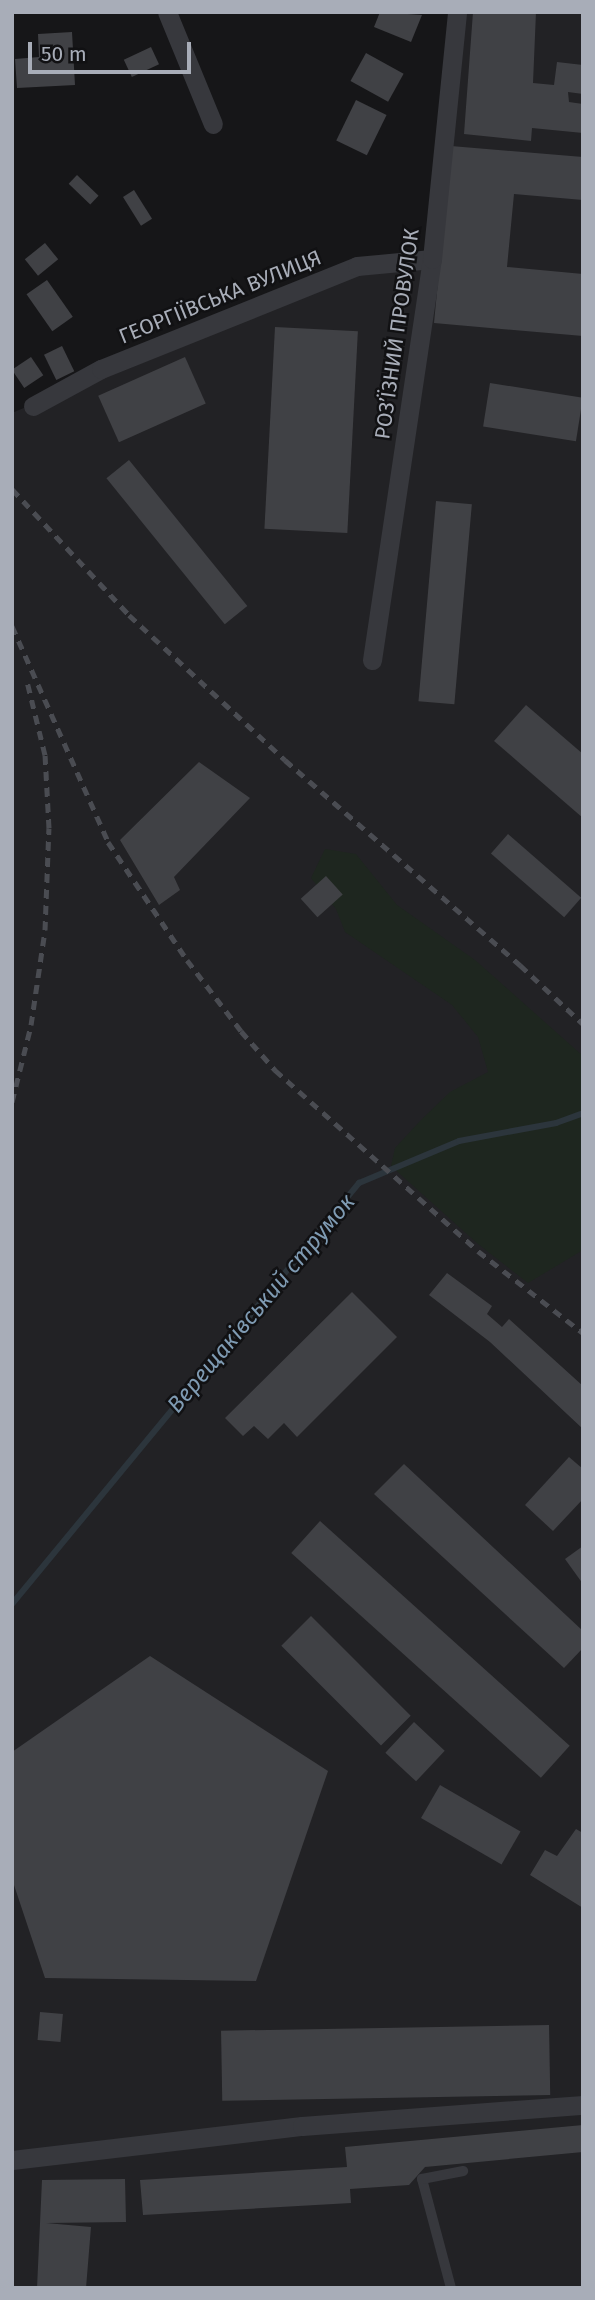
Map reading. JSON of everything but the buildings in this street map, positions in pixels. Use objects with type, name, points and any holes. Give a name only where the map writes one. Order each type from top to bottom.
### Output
[{"type":"street","points":[[167,12],[213,124]]},
{"type":"street","name":"РОЗ’ЇЗНИЙ ПРОВУЛОК","points":[[372,660],[432,259],[457,12]]},
{"type":"street","name":"ГЕОРГІЇВСЬКА ВУЛИЦЯ","points":[[33,406],[102,369],[357,266],[432,259]]},
{"type":"street","points":[[12,2160],[302,2126],[583,2105]]},
{"type":"lane","points":[[451,2288],[422,2179],[463,2171]]},
{"type":"shaded area","points":[[453,12],[583,12],[583,2288],[12,2288],[12,413],[319,281],[432,259]]},
{"type":"shaded area","points":[[325,849],[356,854],[397,905],[475,960],[583,1056],[583,1250],[528,1283],[478,1244],[391,1166],[395,1148],[421,1120],[450,1092],[488,1072],[478,1037],[452,1005],[345,932],[336,909],[311,878]]},
{"type":"waterway","name":"Верещаківський струмок","points":[[12,1604],[359,1183],[459,1141],[556,1123],[583,1113]]},
{"type":"railway","points":[[12,489],[129,615],[285,760],[520,965],[583,1024]]},
{"type":"railway","points":[[12,626],[108,842],[187,960],[241,1031],[275,1070],[478,1251],[583,1333]]},
{"type":"railway","points":[[12,1102],[31,1025],[45,930],[49,828],[45,755],[27,681]]}]
